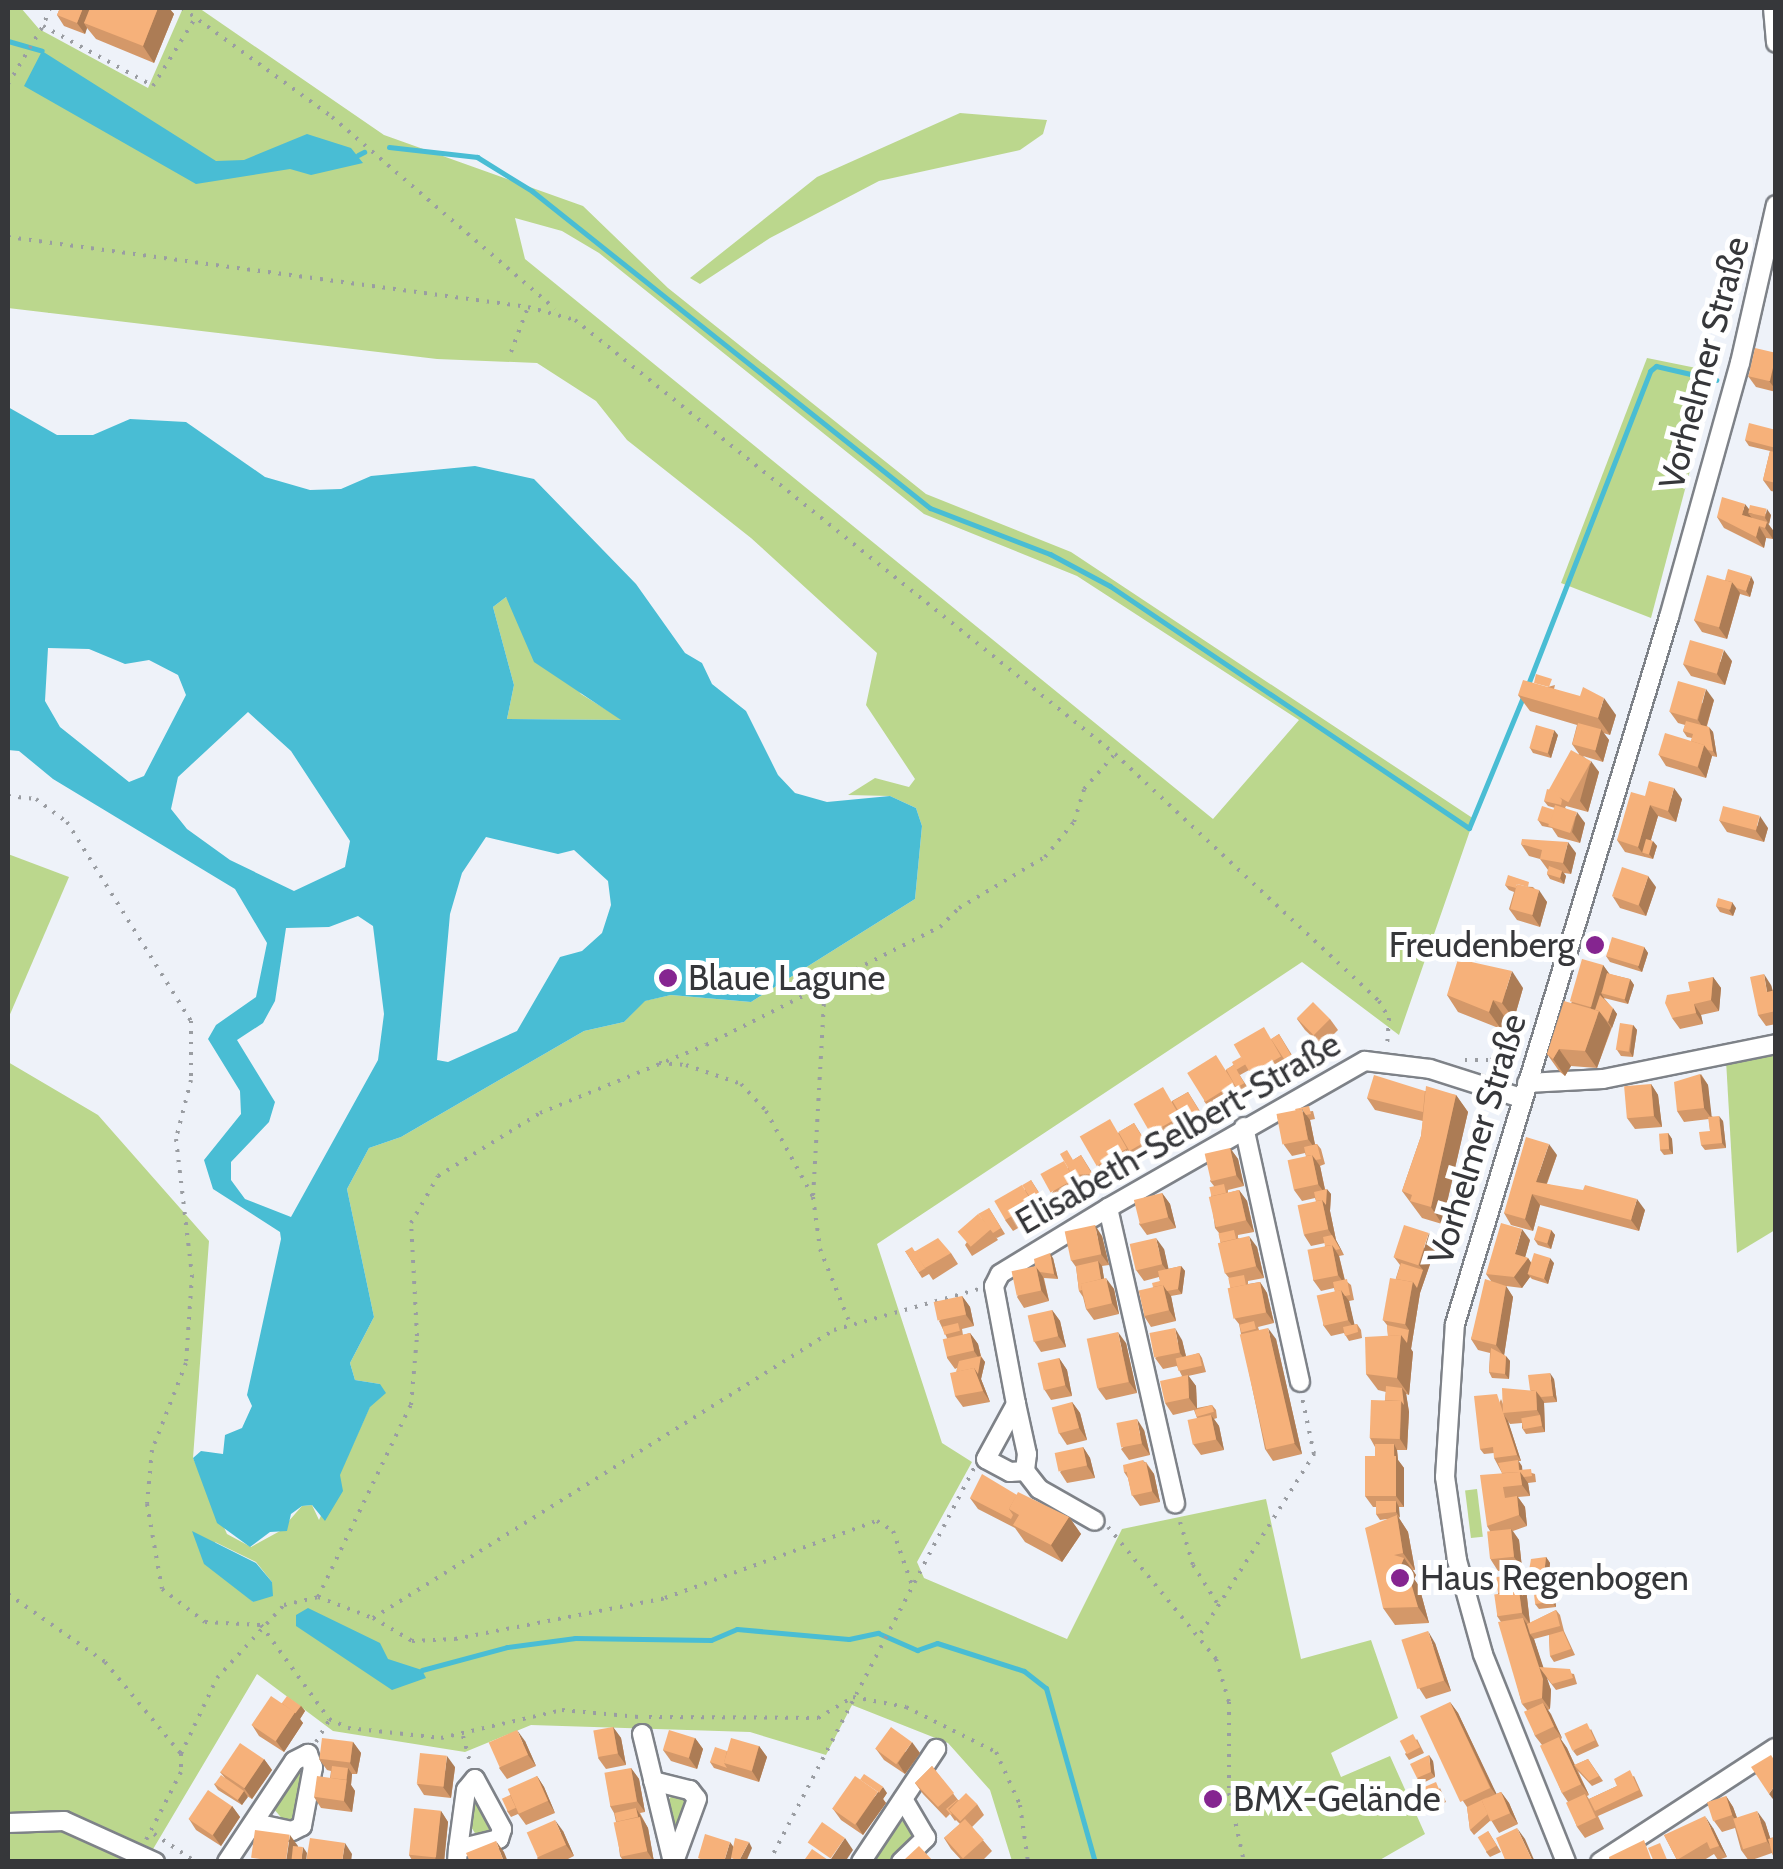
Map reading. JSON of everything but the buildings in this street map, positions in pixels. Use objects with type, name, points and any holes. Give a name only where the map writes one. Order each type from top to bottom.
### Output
[{"type":"street","points":[[1773,8],[1776,42]]},
{"type":"street","name":"Vorhelmer Straße","points":[[1566,1862],[1484,1654],[1458,1560],[1445,1477],[1455,1324],[1674,599],[1776,204]]},
{"type":"street","name":"Elisabeth-Selbert-Straße","points":[[994,1286],[1000,1274],[1244,1126],[1345,1067],[1391,1052],[1524,1091],[1776,1044]]},
{"type":"street","points":[[1244,1126],[1300,1382]]},
{"type":"street","points":[[1108,1208],[1175,1504]]},
{"type":"street","points":[[994,1286],[1024,1471],[1039,1489],[1095,1521]]},
{"type":"street","points":[[1016,1404],[986,1459],[1010,1472],[1024,1471]]},
{"type":"street","points":[[642,1734],[674,1862]]},
{"type":"street","points":[[1600,1862],[1774,1748]]},
{"type":"street","points":[[861,1862],[936,1749]]},
{"type":"street","points":[[227,1862],[294,1761],[308,1754],[313,1766],[302,1826],[292,1831],[254,1824]]},
{"type":"street","points":[[475,1779],[502,1829],[498,1839],[458,1855],[466,1790],[475,1779]]},
{"type":"street","points":[[653,1780],[690,1790],[696,1800],[674,1862]]},
{"type":"street","points":[[900,1862],[926,1838],[903,1800]]},
{"type":"street","points":[[8,1823],[64,1820],[134,1849],[155,1862]]},
{"type":"path","points":[[8,84],[50,8]]},
{"type":"path","points":[[182,8],[332,117],[557,311],[588,329],[1115,754],[1379,1001],[1390,1018],[1391,1052]]},
{"type":"path","points":[[43,26],[153,86],[196,17]]},
{"type":"path","points":[[8,237],[557,311]]},
{"type":"path","points":[[511,352],[528,306]]},
{"type":"path","points":[[318,1597],[370,1500],[411,1404],[417,1336],[412,1223],[426,1189],[452,1164],[540,1113],[652,1063],[706,1045],[940,927],[959,908],[1045,857],[1074,822],[1084,789],[1115,754]]},
{"type":"path","points":[[8,796],[36,799],[67,822],[192,1021],[191,1080],[176,1139],[192,1275],[186,1363],[152,1450],[150,1542],[158,1582],[172,1599],[219,1626],[261,1625]]},
{"type":"path","points":[[825,984],[814,1197],[820,1249],[851,1326]]},
{"type":"path","points":[[1452,1060],[1492,1060],[1526,1034],[1542,1038]]},
{"type":"path","points":[[652,1063],[686,1065],[741,1084],[766,1111],[814,1197]]},
{"type":"path","points":[[373,1618],[834,1330],[994,1286]]},
{"type":"path","points":[[1201,1634],[1314,1454],[1300,1382]]},
{"type":"path","points":[[769,1862],[969,1472],[986,1459]]},
{"type":"path","points":[[1175,1504],[1193,1565],[1217,1604]]},
{"type":"path","points":[[134,1849],[152,1833],[181,1772],[181,1754],[217,1678],[284,1604],[318,1597],[373,1618],[412,1640],[456,1639],[665,1598],[877,1521],[893,1531],[912,1584]]},
{"type":"path","points":[[1095,1521],[1132,1549],[1201,1634],[1229,1702],[1229,1793],[1244,1862]]},
{"type":"path","points":[[8,1594],[105,1662],[181,1754]]},
{"type":"path","points":[[261,1625],[329,1719],[393,1736],[463,1735],[562,1710],[818,1718],[853,1697],[906,1708],[996,1752],[1020,1806],[1028,1862]]},
{"type":"path","points":[[308,1754],[329,1719]]},
{"type":"path","points":[[463,1735],[475,1779]]},
{"type":"path","points":[[152,1833],[196,1862]]},
{"type":"green space","points":[[8,8],[21,8],[39,29],[148,88],[183,8],[199,8],[384,135],[583,206],[668,288],[926,494],[1071,552],[1474,819],[1399,1035],[1302,962],[877,1244],[942,1443],[972,1462],[917,1562],[924,1578],[1067,1639],[1122,1529],[1266,1499],[1301,1659],[1371,1640],[1398,1718],[1331,1753],[1341,1777],[1390,1756],[1425,1834],[1378,1861],[1012,1861],[990,1790],[948,1743],[852,1705],[826,1755],[750,1732],[531,1725],[465,1752],[333,1731],[257,1674],[146,1861],[8,1861],[8,1062],[98,1115],[209,1241],[193,1458],[227,1534],[251,1547],[280,1531],[302,1506],[312,1505],[319,1520],[380,1384],[355,1380],[350,1363],[374,1317],[347,1189],[369,1148],[401,1137],[584,1031],[624,1022],[644,1001],[671,995],[751,1002],[915,899],[922,826],[916,808],[890,796],[848,795],[875,778],[909,787],[915,779],[866,705],[877,653],[751,538],[627,440],[596,401],[537,363],[437,359],[8,308]],"holes":[[[515,218],[562,231],[599,253],[924,514],[1077,576],[1299,720],[1213,819],[525,259]],[[215,1542],[256,1562],[272,1582],[253,1602],[235,1585]]]},
{"type":"green space","points":[[960,113],[1047,120],[1043,134],[1020,150],[879,181],[770,238],[700,284],[690,278],[817,177]]},
{"type":"green space","points":[[1647,358],[1716,372],[1651,618],[1561,583]]},
{"type":"green space","points":[[506,597],[581,694],[623,720],[507,719],[514,685],[493,607]]},
{"type":"green space","points":[[8,854],[69,877],[8,1019]]},
{"type":"green space","points":[[1775,1050],[1775,1230],[1737,1253],[1726,1060]]},
{"type":"green space","points":[[1477,1489],[1483,1537],[1471,1538],[1465,1490]]},
{"type":"green space","points":[[301,1766],[297,1818],[285,1822],[273,1808]]},
{"type":"green space","points":[[674,1792],[688,1800],[675,1842],[666,1804]]},
{"type":"green space","points":[[477,1800],[490,1813],[493,1831],[478,1838],[468,1822]]},
{"type":"green space","points":[[904,1819],[916,1823],[915,1840],[892,1861],[870,1862]]},
{"type":"water","points":[[42,51],[216,161],[244,160],[307,134],[351,148],[363,163],[311,175],[290,169],[196,184],[24,86]]},
{"type":"water","name":"Blaue Lagune","points":[[8,407],[57,435],[93,435],[130,419],[186,422],[265,477],[310,490],[341,489],[371,476],[475,466],[534,479],[636,584],[685,653],[702,663],[712,684],[746,711],[778,775],[795,793],[827,802],[890,796],[916,808],[922,826],[915,899],[751,1002],[671,995],[645,1001],[624,1022],[584,1031],[401,1137],[369,1148],[347,1189],[374,1317],[350,1363],[355,1380],[380,1384],[386,1393],[370,1407],[340,1475],[343,1491],[325,1521],[312,1505],[302,1506],[291,1514],[287,1531],[270,1532],[250,1547],[217,1523],[193,1458],[201,1451],[223,1454],[225,1435],[242,1428],[252,1406],[247,1395],[281,1239],[280,1232],[213,1189],[204,1160],[241,1114],[240,1091],[208,1039],[216,1025],[256,997],[267,943],[235,889],[53,779],[19,751],[8,750]],"holes":[[[506,597],[534,662],[621,720],[507,719],[514,685],[493,607]],[[48,648],[89,649],[125,664],[149,660],[178,675],[186,695],[144,776],[129,782],[60,727],[45,701]],[[248,712],[291,751],[350,841],[345,867],[294,891],[230,860],[187,829],[171,809],[178,777]],[[486,837],[558,854],[574,850],[608,881],[611,905],[602,933],[582,951],[560,957],[517,1031],[448,1062],[437,1060],[450,914],[462,873]],[[358,916],[373,926],[384,1014],[378,1060],[291,1217],[245,1199],[231,1180],[231,1162],[269,1122],[275,1102],[237,1040],[263,1023],[275,1001],[286,928],[329,927]]]},
{"type":"water","points":[[192,1531],[256,1563],[272,1582],[273,1596],[253,1602],[204,1564]]},
{"type":"water","points":[[308,1608],[380,1643],[388,1659],[422,1670],[426,1678],[392,1690],[296,1626],[296,1615]]},
{"type":"waterway","points":[[8,41],[42,51]]},
{"type":"waterway","points":[[389,147],[477,157],[532,191],[930,508],[1050,554],[1110,586],[1469,828],[1523,697]]},
{"type":"waterway","points":[[358,155],[364,152]]},
{"type":"waterway","points":[[1527,687],[1650,371],[1656,366],[1716,380]]},
{"type":"waterway","points":[[422,1670],[507,1647],[575,1638],[711,1640],[737,1629],[849,1639],[878,1633],[917,1650],[937,1643],[1024,1671],[1046,1688],[1095,1862]]},
{"type":"place","name":"Freudenberg","points":[[1595,945]]},
{"type":"place","name":"Blaue Lagune","points":[[668,978]]},
{"type":"place","name":"Haus Regenbogen","points":[[1400,1578]]},
{"type":"place","name":"BMX-Gelände","points":[[1213,1799]]}]
